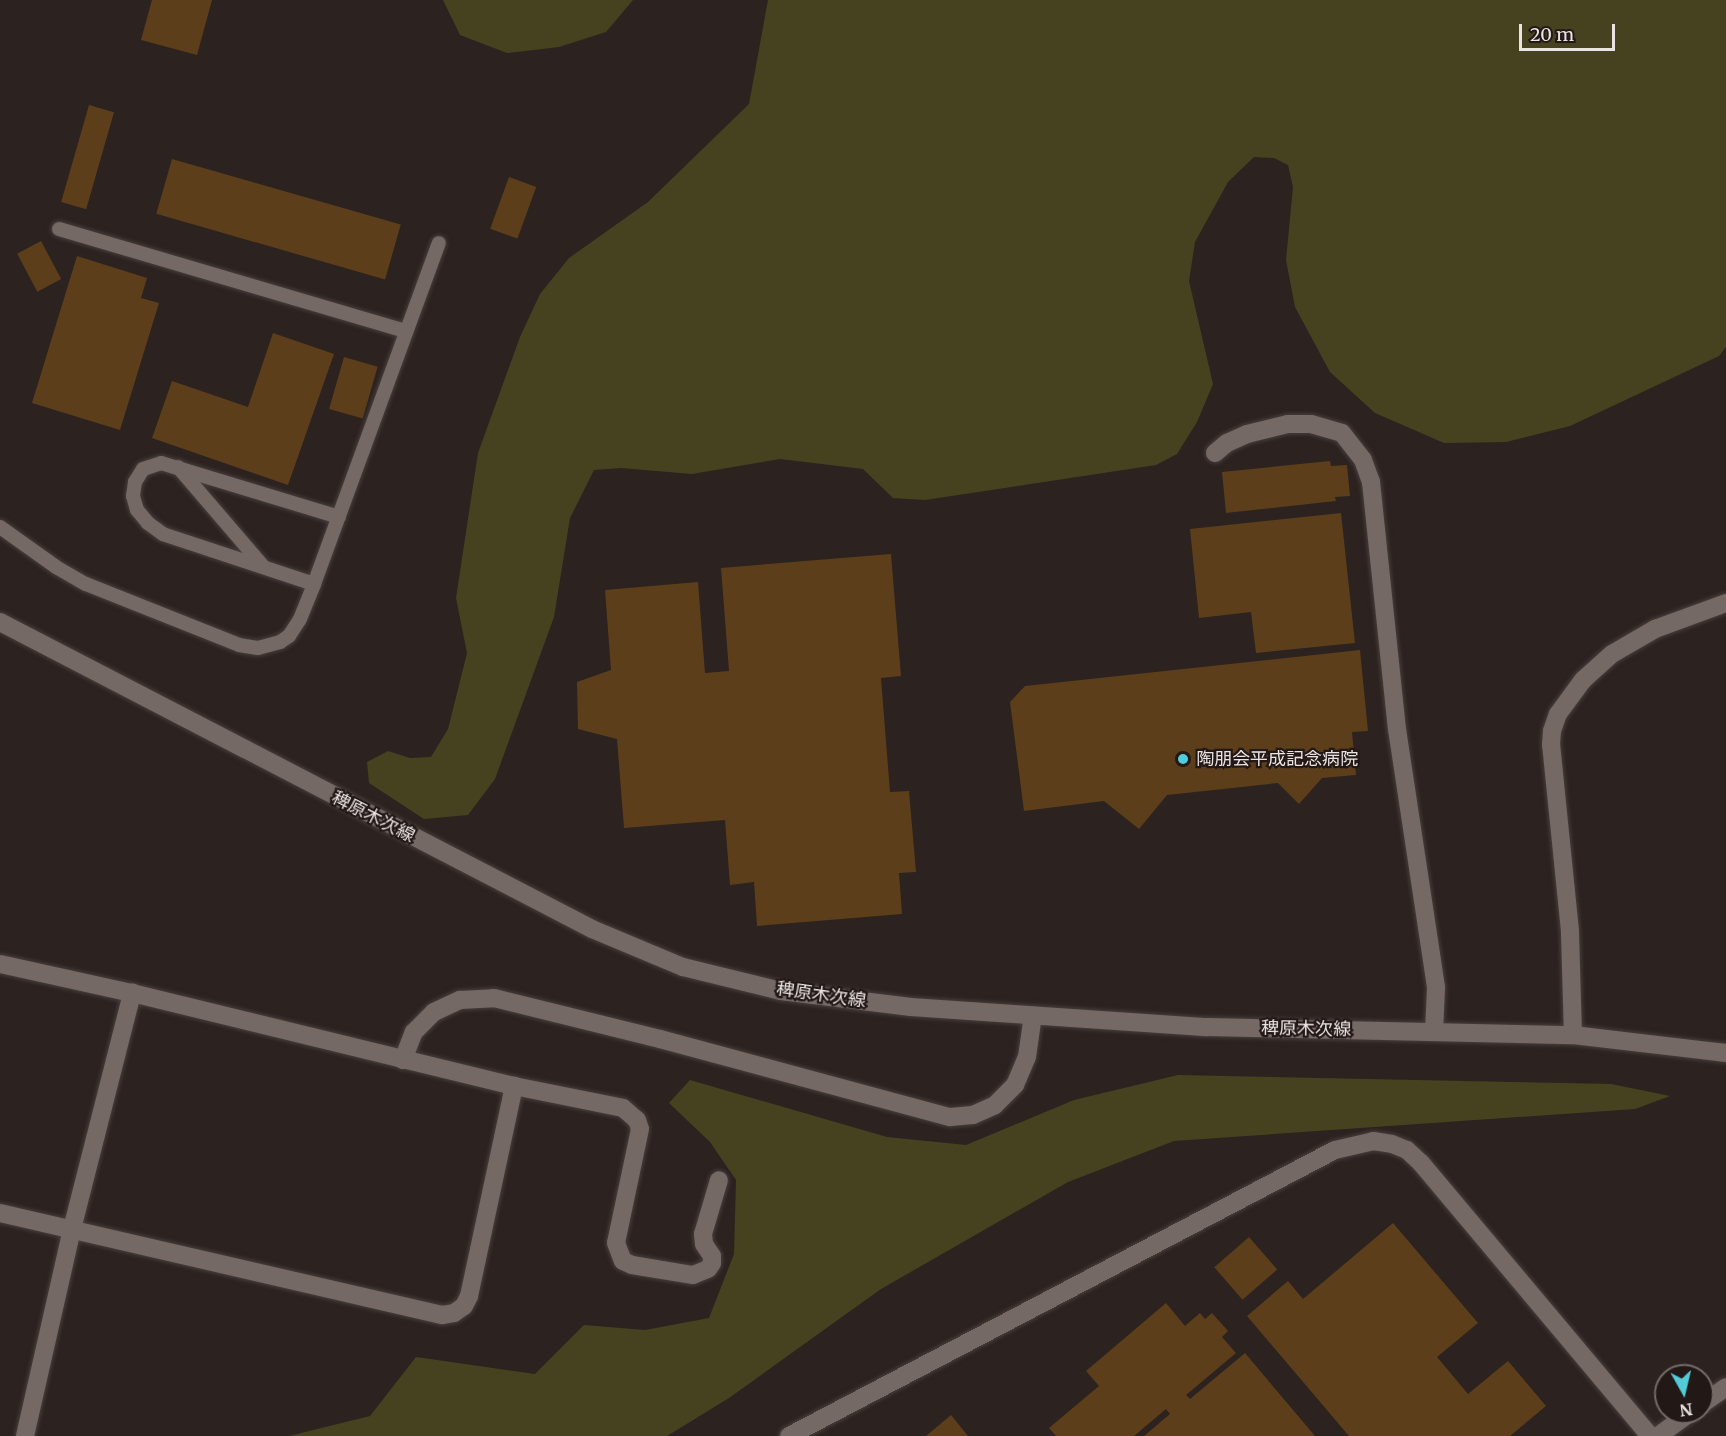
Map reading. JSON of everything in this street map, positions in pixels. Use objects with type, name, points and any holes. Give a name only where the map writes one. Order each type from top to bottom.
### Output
[{"type":"street","points":[[1215,453],[1227,443],[1247,434],[1288,424],[1311,424],[1342,433],[1363,460],[1371,482],[1397,729],[1436,988],[1434,1032]]},
{"type":"street","points":[[1574,1035],[1570,931],[1552,731],[1569,695],[1612,654],[1655,629],[1726,603]]},
{"type":"street","name":"稗原木次線","points":[[0,621],[592,930],[683,967],[781,991],[911,1007],[1207,1028],[1574,1035],[1726,1053]]},
{"type":"street","points":[[0,964],[132,993],[514,1086],[623,1108],[637,1120],[639,1139],[616,1243],[623,1261],[632,1265],[693,1275],[708,1269],[712,1263],[712,1256],[704,1244],[703,1234],[719,1180]]},
{"type":"street","points":[[25,1436],[72,1229],[132,993]]},
{"type":"street","points":[[403,1060],[414,1032],[434,1012],[460,1000],[494,998],[660,1039],[950,1117],[973,1115],[995,1105],[1015,1085],[1027,1057],[1034,1015]]},
{"type":"street","points":[[0,1213],[442,1315],[454,1313],[464,1306],[469,1296],[514,1086]]},
{"type":"street","points":[[789,1436],[1335,1150],[1374,1141],[1392,1144],[1407,1150],[1421,1163],[1650,1436]]},
{"type":"street","points":[[1658,1436],[1674,1424]]},
{"type":"lane","points":[[59,229],[406,331]]},
{"type":"lane","points":[[0,526],[56,567],[86,584],[239,645],[258,648],[280,642],[289,636],[300,619],[315,585],[439,243]]},
{"type":"lane","points":[[315,585],[163,534],[140,517],[133,496],[138,476],[152,464],[178,466],[339,517]]},
{"type":"lane","points":[[178,466],[265,568]]},
{"type":"shaded area","points":[[443,0],[633,0],[606,32],[559,47],[507,53],[460,35]]},
{"type":"shaded area","points":[[768,0],[1726,0],[1726,347],[1719,356],[1570,426],[1506,442],[1444,443],[1375,413],[1330,372],[1295,307],[1286,260],[1293,187],[1288,165],[1274,158],[1254,157],[1228,182],[1195,242],[1189,281],[1213,384],[1197,422],[1177,454],[1156,465],[925,500],[893,498],[863,469],[780,459],[692,474],[621,468],[594,470],[570,518],[554,617],[495,779],[468,815],[424,819],[369,783],[367,762],[388,751],[410,758],[431,757],[448,729],[467,653],[456,598],[478,453],[520,337],[540,294],[569,258],[648,202],[749,104]]},
{"type":"shaded area","points":[[1178,1075],[1611,1084],[1670,1096],[1635,1109],[1174,1141],[1068,1182],[881,1289],[729,1398],[667,1436],[289,1436],[370,1416],[416,1357],[535,1374],[584,1325],[645,1330],[709,1318],[734,1254],[736,1180],[710,1142],[669,1103],[690,1080],[887,1137],[966,1145],[1074,1100]]},
{"type":"building","points":[[152,0],[212,0],[197,55],[141,40]]},
{"type":"building","points":[[89,105],[114,112],[86,209],[61,202]]},
{"type":"building","points":[[172,159],[401,225],[385,279],[156,214]]},
{"type":"building","points":[[509,177],[536,187],[517,239],[490,229]]},
{"type":"building","points":[[41,241],[61,279],[37,292],[17,254]]},
{"type":"building","points":[[77,256],[147,278],[141,298],[159,303],[120,430],[32,403]]},
{"type":"building","points":[[273,333],[334,354],[288,485],[152,438],[172,381],[248,407]]},
{"type":"building","points":[[344,357],[378,367],[363,419],[329,409]]},
{"type":"building","points":[[1330,461],[1331,466],[1347,465],[1350,496],[1335,497],[1336,501],[1226,513],[1222,472]]},
{"type":"building","points":[[1341,513],[1355,643],[1256,653],[1251,612],[1199,618],[1190,529]]},
{"type":"building","points":[[891,554],[901,676],[881,678],[890,792],[909,791],[916,872],[899,873],[902,914],[757,926],[754,882],[730,885],[725,820],[624,828],[617,739],[578,729],[577,682],[611,670],[605,590],[698,582],[705,673],[729,671],[721,568]]},
{"type":"building","points":[[1360,650],[1368,731],[1352,732],[1356,775],[1322,778],[1299,804],[1278,783],[1167,795],[1139,829],[1104,801],[1024,811],[1010,702],[1025,686]]},
{"type":"building","points":[[1393,1223],[1478,1323],[1437,1357],[1468,1394],[1508,1361],[1546,1406],[1510,1436],[1349,1436],[1247,1316],[1288,1281],[1303,1299]]},
{"type":"building","points":[[1249,1237],[1277,1269],[1242,1300],[1214,1267]]},
{"type":"building","points":[[1166,1303],[1185,1326],[1200,1313],[1205,1319],[1212,1313],[1228,1331],[1222,1337],[1236,1353],[1186,1395],[1190,1399],[1245,1353],[1315,1436],[1144,1436],[1170,1414],[1166,1409],[1134,1436],[1056,1436],[1049,1428],[1099,1386],[1086,1371]]},
{"type":"building","points":[[951,1415],[968,1436],[926,1436]]},
{"type":"place","name":"陶朋会平成記念病院","points":[[1183,759]]}]
